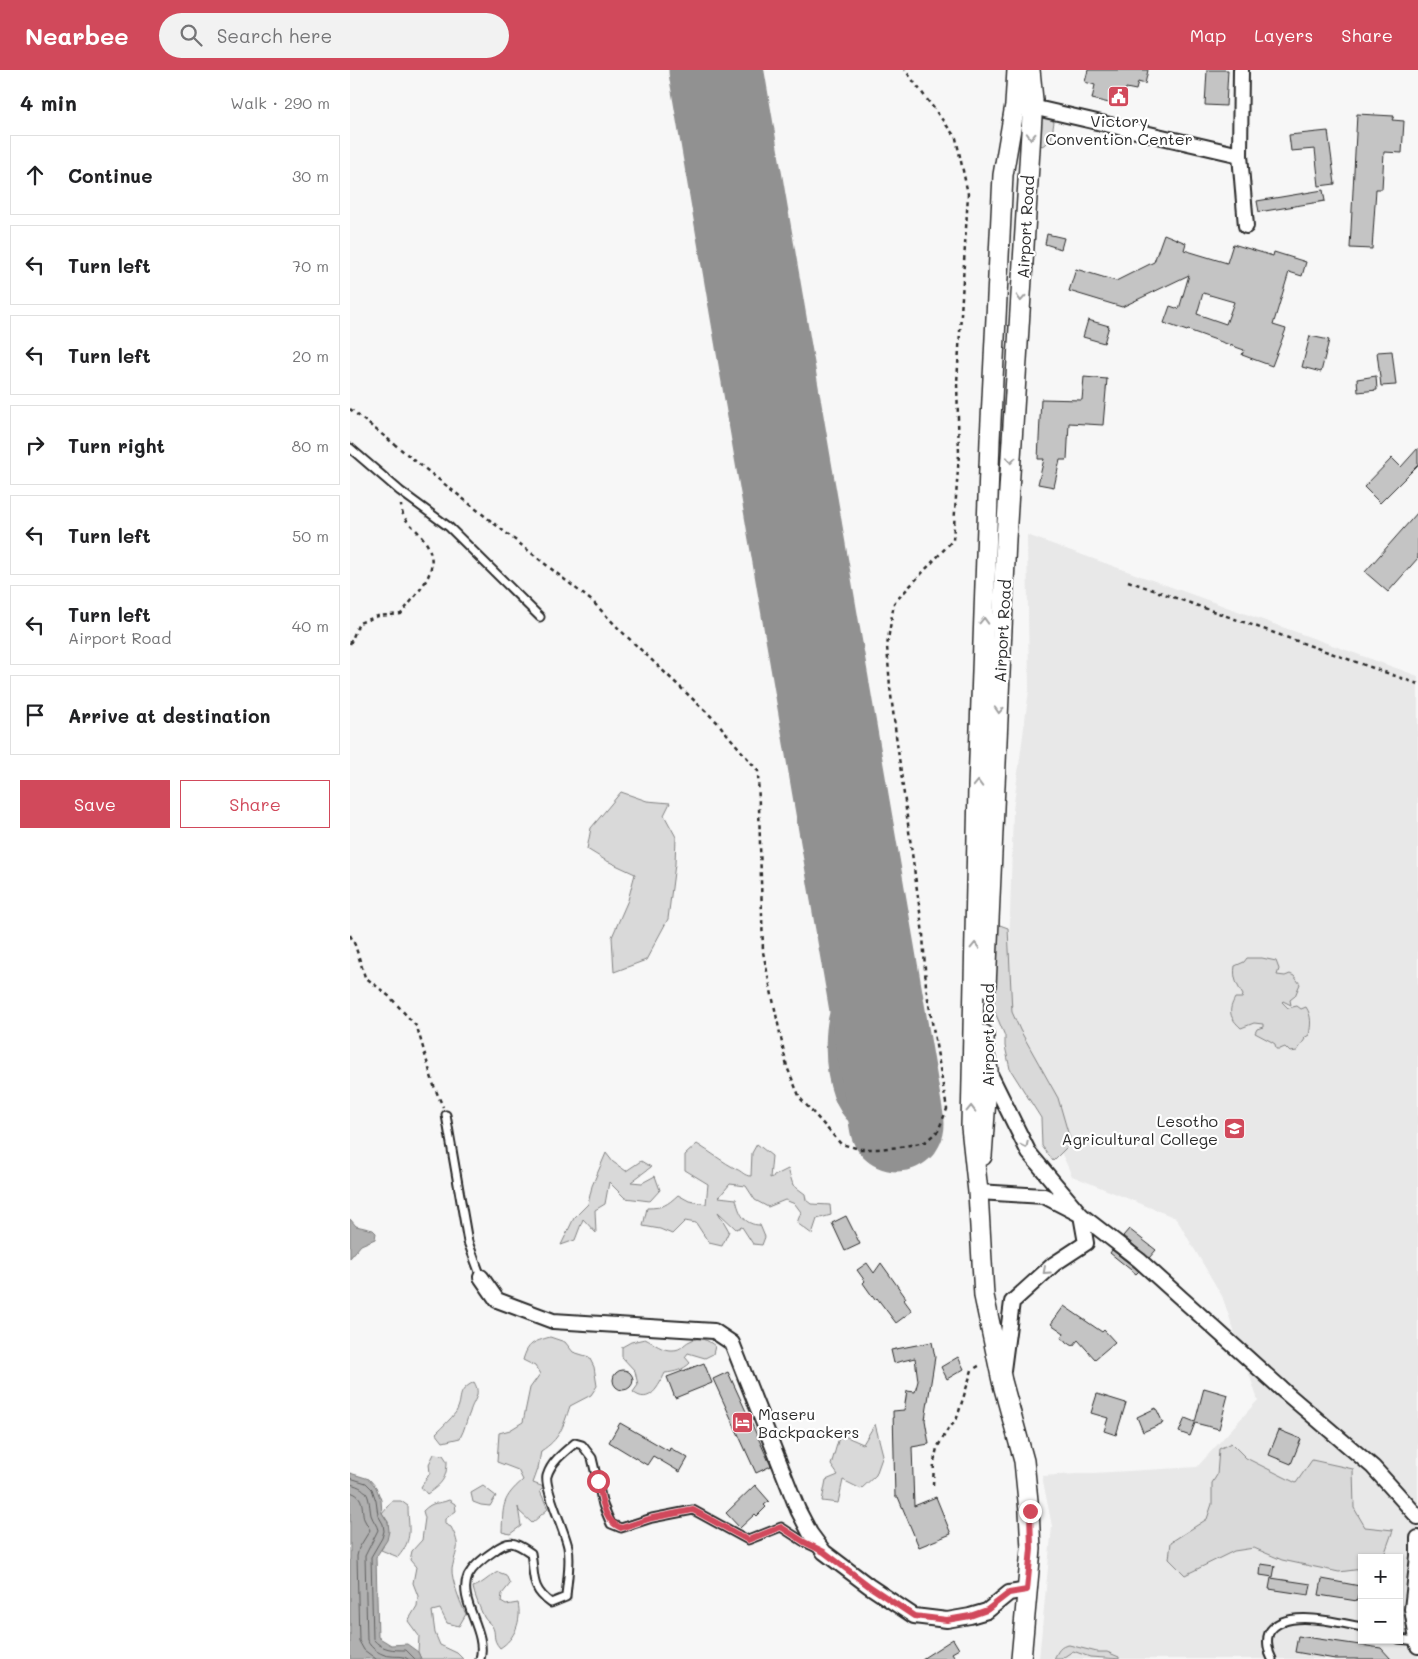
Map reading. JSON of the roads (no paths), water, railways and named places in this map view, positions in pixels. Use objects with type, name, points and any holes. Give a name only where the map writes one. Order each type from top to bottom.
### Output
[{"type":"main road","name":"Airport Road","points":[[1017,70],[1015,104],[1003,175],[989,460],[978,787],[971,1127],[978,1192],[984,1296],[992,1341],[1024,1461],[1030,1511],[1031,1549],[1021,1659]]},
{"type":"main road","name":"Airport Road","points":[[978,1192],[985,1127],[988,1070],[984,1052],[1006,549],[1032,107],[1030,70]]},
{"type":"street","points":[[1241,70],[1240,155],[1246,226]]},
{"type":"street","points":[[1032,107],[1240,155]]},
{"type":"street","points":[[988,1070],[1029,1153],[1081,1215],[1086,1243],[1054,1264],[1012,1302],[1002,1381]]},
{"type":"street","points":[[978,1192],[1044,1196],[1081,1215],[1139,1260],[1285,1392],[1374,1467],[1418,1517]]},
{"type":"street","points":[[482,1277],[498,1300],[553,1321],[714,1331],[732,1343],[798,1510],[810,1533],[824,1552],[869,1586],[914,1616],[947,1620],[970,1616],[987,1610],[1009,1593],[1027,1590]]},
{"type":"street","points":[[1418,1538],[1412,1608],[1418,1644]]},
{"type":"lane","points":[[350,448],[400,491],[450,527],[540,617]]},
{"type":"lane","points":[[446,1115],[468,1242],[482,1277]]},
{"type":"lane","points":[[480,1659],[482,1652],[479,1633],[466,1594],[468,1575],[482,1560],[502,1544],[515,1543],[531,1553],[534,1584],[541,1596],[551,1603],[566,1597],[569,1565],[568,1549],[564,1531],[546,1478],[550,1468],[574,1443],[582,1445],[592,1458],[603,1505],[611,1524],[621,1528],[652,1518],[693,1510],[748,1540],[781,1527],[824,1552]]},
{"type":"lane","points":[[1272,1659],[1268,1635],[1273,1628],[1282,1622],[1314,1618],[1358,1626]]},
{"type":"lane","points":[[1403,1640],[1418,1644]]},
{"type":"water","points":[[350,1219],[356,1226],[373,1230],[376,1233],[375,1239],[361,1245],[350,1258]]},
{"type":"water","points":[[350,1473],[369,1479],[376,1487],[381,1500],[382,1513],[388,1522],[387,1540],[376,1557],[378,1637],[391,1645],[407,1644],[418,1652],[421,1659],[350,1659]]},
{"type":"place","name":"Victory Convention Center","points":[[1119,96]]},
{"type":"place","name":"Lesotho Agricultural College","points":[[1234,1129]]},
{"type":"place","name":"Maseru Backpackers","points":[[742,1422]]}]
